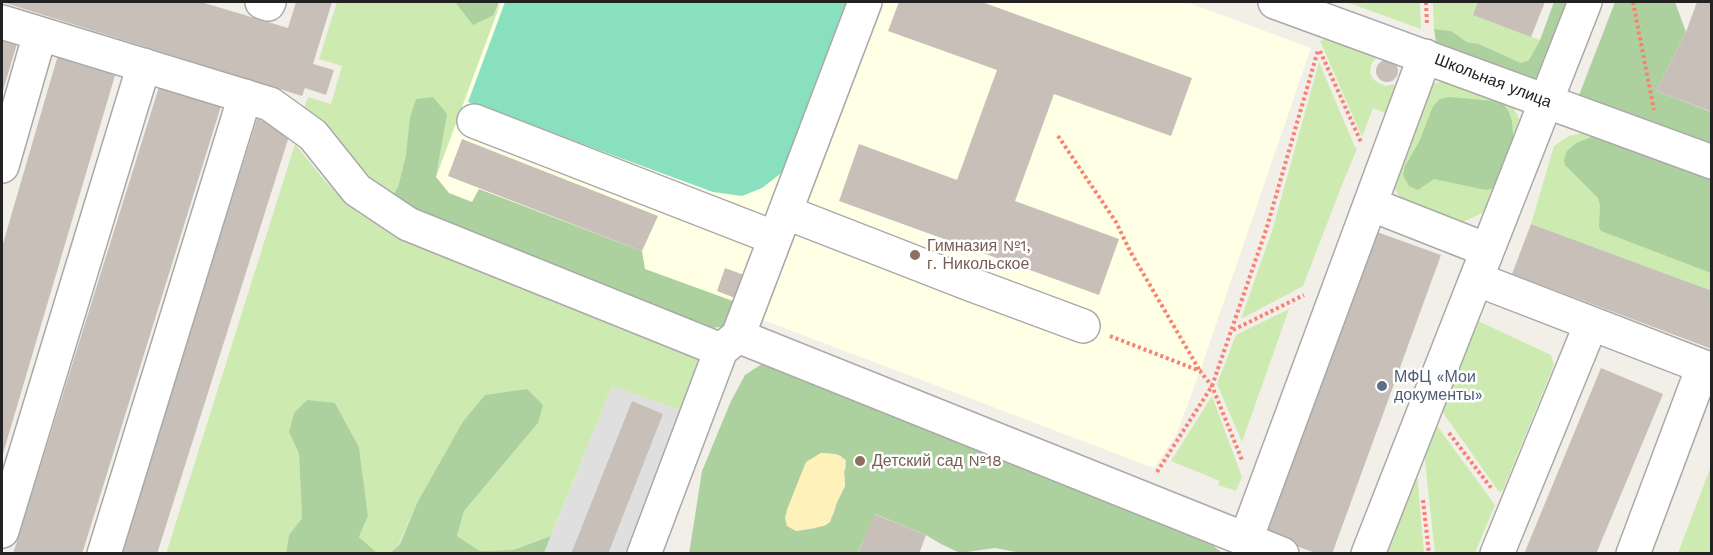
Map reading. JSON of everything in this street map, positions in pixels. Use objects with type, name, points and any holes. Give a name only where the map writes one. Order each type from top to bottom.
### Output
[{"type":"street","points":[[262,2],[268,4],[269,2]]},
{"type":"street","points":[[644,554],[780,225],[865,2]]},
{"type":"street","name":"Школьная улица","points":[[1275,2],[1313,8],[1425,56],[1712,162]]},
{"type":"street","points":[[1368,554],[1481,264],[1548,102],[1585,2]]},
{"type":"street","points":[[2,22],[270,105],[313,135],[357,190],[408,224],[730,343],[1282,554]]},
{"type":"street","points":[[2,166],[40,34]]},
{"type":"street","points":[[1246,539],[1425,56]]},
{"type":"street","points":[[2,531],[144,65]]},
{"type":"street","points":[[104,554],[245,96]]},
{"type":"street","points":[[474,121],[780,225],[970,284],[1083,326]]},
{"type":"street","points":[[1374,192],[1481,264],[1591,324],[1707,368],[1633,554]]},
{"type":"street","points":[[1497,554],[1591,324]]},
{"type":"path","points":[[1633,2],[1660,143]]},
{"type":"path","points":[[1152,480],[1212,386],[1267,227],[1318,48],[1374,192]]},
{"type":"path","points":[[1058,136],[1116,222],[1130,251],[1200,371],[1212,386],[1259,503]]},
{"type":"path","points":[[1233,330],[1305,295],[1333,303]]},
{"type":"path","points":[[1083,326],[1200,371]]},
{"type":"path","points":[[1427,404],[1512,516]]},
{"type":"shaded area","name":"Гимназия №1, г. Никольское","points":[[501,2],[1186,2],[1311,48],[1177,433],[1154,468],[446,200],[436,177]]},
{"type":"shaded area","points":[[612,386],[685,412],[628,553],[544,554]]},
{"type":"green space","points":[[337,2],[455,2],[459,7],[494,15],[501,2],[436,177],[446,114],[406,155],[398,187],[390,200],[351,165],[304,109],[308,97],[331,104],[342,66],[319,59]]},
{"type":"green space","points":[[455,2],[499,2],[494,15],[473,25]]},
{"type":"green space","points":[[505,2],[854,2],[797,161],[762,188],[742,196],[713,192],[468,102]]},
{"type":"green space","points":[[1346,2],[1420,2],[1421,29]]},
{"type":"green space","points":[[1433,2],[1478,2],[1474,15],[1540,40],[1529,60],[1521,63],[1479,44],[1467,42],[1451,31],[1434,29]]},
{"type":"green space","points":[[1554,2],[1580,2],[1548,90],[1437,50],[1434,29],[1451,31],[1467,42],[1479,44],[1521,63],[1529,60],[1540,40]]},
{"type":"green space","points":[[1615,2],[1675,2],[1686,32],[1656,91],[1711,112],[1711,155],[1576,103]]},
{"type":"green space","points":[[1328,38],[1376,58],[1371,65],[1370,73],[1374,80],[1385,86],[1394,84],[1399,97],[1392,116],[1373,108],[1362,137],[1320,41]]},
{"type":"green space","points":[[1319,62],[1357,149],[1303,286],[1241,319],[1272,231]]},
{"type":"green space","points":[[1448,80],[1513,107],[1525,130],[1497,206],[1461,223],[1400,198],[1391,182],[1424,86]]},
{"type":"green space","points":[[433,97],[447,114],[436,177],[449,193],[472,202],[479,189],[642,251],[645,269],[733,301],[734,310],[727,326],[713,328],[429,219],[390,200],[398,187],[406,155],[410,117],[416,99]]},
{"type":"green space","points":[[1449,97],[1494,101],[1504,105],[1509,112],[1514,148],[1495,188],[1486,190],[1434,179],[1418,190],[1409,186],[1403,175],[1433,106],[1440,99]]},
{"type":"green space","points":[[1590,131],[1711,174],[1711,291],[1531,224],[1554,146],[1569,136]]},
{"type":"green space","points":[[1592,137],[1711,180],[1711,273],[1601,231],[1598,198],[1565,165],[1564,160],[1567,151],[1576,143]]},
{"type":"green space","points":[[295,144],[326,182],[358,213],[411,241],[710,361],[685,412],[612,386],[551,536],[513,550],[480,551],[457,536],[464,511],[538,423],[462,423],[417,503],[399,544],[390,553],[377,553],[359,537],[368,516],[359,447],[335,403],[289,432],[299,454],[302,518],[289,535],[286,553],[166,554]]},
{"type":"green space","points":[[1289,309],[1242,442],[1217,384],[1236,335]]},
{"type":"green space","points":[[1474,319],[1551,355],[1554,365],[1503,490],[1499,492],[1439,407]]},
{"type":"green space","name":"Детский сад №18","points":[[774,356],[977,449],[996,460],[1005,459],[1204,538],[1222,553],[1229,553],[1026,554],[995,548],[960,553],[926,535],[875,514],[858,553],[689,554],[702,471],[731,401],[745,375]],"holes":[[[821,453],[841,456],[846,466],[845,486],[833,515],[816,528],[796,531],[787,510],[806,463]]]},
{"type":"green space","points":[[527,389],[543,405],[538,423],[464,511],[457,536],[480,551],[513,550],[551,536],[544,553],[390,553],[400,544],[417,503],[462,423],[485,395]]},
{"type":"green space","points":[[1212,396],[1242,477],[1236,491],[1218,485],[1220,481],[1171,461]]},
{"type":"green space","points":[[307,400],[335,403],[359,447],[368,516],[359,537],[377,553],[286,553],[289,535],[302,518],[299,454],[289,432],[294,413]]},
{"type":"green space","points":[[1432,419],[1495,505],[1475,553],[1435,553],[1423,443]]},
{"type":"green space","points":[[1416,462],[1424,553],[1378,553]]},
{"type":"green space","points":[[1711,466],[1711,553],[1678,553]]},
{"type":"sand","points":[[821,453],[835,454],[846,460],[845,486],[830,522],[824,526],[796,531],[787,526],[785,518],[787,510],[806,462]]},
{"type":"building","points":[[2,2],[201,2],[288,28],[296,2],[332,2],[313,64],[334,70],[326,95],[305,88],[302,96]]},
{"type":"building","points":[[899,2],[982,2],[1192,78],[1171,136],[1054,94],[1015,201],[1119,239],[1099,295],[839,201],[859,144],[957,180],[997,70],[888,31]]},
{"type":"building","points":[[1478,2],[1545,2],[1531,37],[1473,15]]},
{"type":"building","points":[[1697,2],[1712,2],[1712,112],[1656,91],[1686,32]]},
{"type":"building","points":[[2,35],[18,40],[2,94]]},
{"type":"building","points":[[58,55],[116,72],[2,457],[2,247]]},
{"type":"building","points":[[1387,60],[1395,63],[1398,71],[1395,79],[1387,82],[1379,79],[1376,71],[1379,63]]},
{"type":"building","points":[[159,87],[221,106],[82,554],[13,554]]},
{"type":"building","points":[[257,119],[291,130],[157,554],[120,554]]},
{"type":"building","points":[[462,139],[658,216],[642,251],[448,176]]},
{"type":"building","points":[[1531,224],[1712,291],[1712,349],[1512,274]]},
{"type":"building","points":[[1374,231],[1441,255],[1332,554],[1318,554],[1264,534]]},
{"type":"building","points":[[725,268],[744,275],[735,298],[717,291]]},
{"type":"building","points":[[1601,368],[1663,394],[1596,554],[1524,554]]},
{"type":"building","points":[[632,401],[663,414],[608,554],[571,554]]},
{"type":"building","points":[[874,514],[926,535],[919,554],[858,554]]},
{"type":"place","name":"Гимназия №1, г. Никольское","points":[[915,255]]},
{"type":"place","name":"МФЦ «Мои документы»","points":[[1382,386]]},
{"type":"place","name":"Детский сад №18","points":[[860,461]]}]
